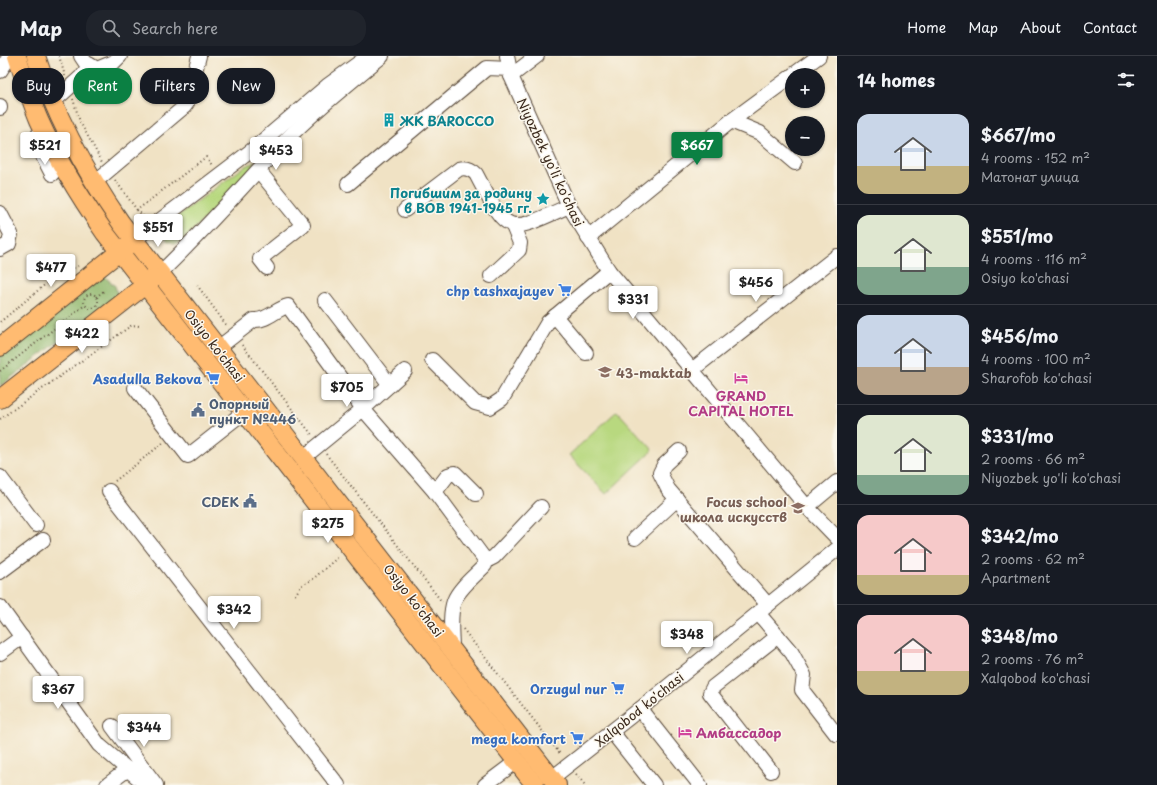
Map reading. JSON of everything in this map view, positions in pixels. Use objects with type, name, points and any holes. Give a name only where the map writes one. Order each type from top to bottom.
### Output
[{"type":"main road","name":"Osiyo ko'chasi","points":[[17,56],[29,94],[44,130],[76,189],[120,252],[535,785]]},
{"type":"main road","name":"Osiyo ko'chasi","points":[[36,56],[40,68]]},
{"type":"main road","name":"Osiyo ko'chasi","points":[[54,104],[67,132],[95,182],[134,240],[555,782]]},
{"type":"main road","points":[[0,347],[134,240]]},
{"type":"main road","points":[[0,399],[160,273]]},
{"type":"street","points":[[0,71],[10,56]]},
{"type":"street","points":[[65,91],[81,77],[85,60],[97,69],[114,62],[120,56]]},
{"type":"street","points":[[95,182],[184,107],[187,103],[199,56]]},
{"type":"street","points":[[134,240],[252,150],[327,86],[369,56]]},
{"type":"street","points":[[160,273],[262,168],[280,147],[336,94],[382,56]]},
{"type":"street","points":[[348,184],[487,68],[510,67],[537,56]]},
{"type":"street","points":[[803,68],[819,56]]},
{"type":"street","name":"Niyozbek yo'li ko'chasi","points":[[510,67],[569,206],[609,271],[807,507],[837,538]]},
{"type":"street","points":[[588,238],[731,121],[785,81]]},
{"type":"street","points":[[731,121],[760,133],[795,163]]},
{"type":"street","points":[[44,130],[36,137],[37,145],[52,174]]},
{"type":"street","points":[[252,150],[259,150],[264,153],[262,168],[303,225],[260,259],[267,268]]},
{"type":"street","points":[[405,210],[464,168],[473,170],[496,211],[506,223],[513,226],[530,224],[569,206]]},
{"type":"street","points":[[0,213],[11,234],[9,244],[0,249]]},
{"type":"street","points":[[491,276],[519,250],[520,243],[513,226]]},
{"type":"street","points":[[692,370],[837,256]]},
{"type":"street","points":[[432,360],[475,403],[490,407],[502,399],[548,322],[609,271]]},
{"type":"street","points":[[325,300],[390,385]]},
{"type":"street","points":[[218,348],[254,320],[260,320],[283,307],[288,306],[363,409],[435,492],[483,554],[486,561]]},
{"type":"street","points":[[555,316],[586,353]]},
{"type":"street","points":[[303,458],[363,409],[405,371]]},
{"type":"street","points":[[134,388],[188,456],[244,412]]},
{"type":"street","points":[[679,451],[664,465],[660,473],[668,489],[763,609],[778,636],[792,653],[804,675],[802,690],[836,734]]},
{"type":"street","points":[[435,492],[448,475],[455,473],[476,494]]},
{"type":"street","points":[[0,477],[36,525]]},
{"type":"street","points":[[807,507],[837,482]]},
{"type":"street","points":[[109,491],[338,785]]},
{"type":"street","points":[[635,538],[677,499]]},
{"type":"street","points":[[452,649],[452,614],[458,594],[485,565],[486,561],[494,557],[541,507]]},
{"type":"street","points":[[0,572],[43,540]]},
{"type":"street","name":"Xalqobod ko'chasi","points":[[555,782],[569,764],[640,710],[837,549]]},
{"type":"street","points":[[0,607],[99,744],[146,785]]},
{"type":"street","points":[[771,771],[710,693],[713,687],[778,636]]},
{"type":"street","points":[[0,654],[22,637]]},
{"type":"street","points":[[640,710],[700,785]]},
{"type":"street","points":[[112,726],[156,785]]},
{"type":"street","points":[[612,732],[654,785]]},
{"type":"street","points":[[485,785],[516,761]]},
{"type":"street","points":[[107,785],[128,769]]},
{"type":"path","points":[[137,210],[146,220]]},
{"type":"path","points":[[0,322],[53,278],[84,262]]},
{"type":"path","points":[[197,285],[234,336],[585,785]]},
{"type":"path","points":[[96,297],[105,290]]},
{"type":"path","points":[[86,305],[85,299],[87,296],[92,295],[96,297]]},
{"type":"path","points":[[86,305],[91,308],[95,306],[98,303],[96,297]]},
{"type":"path","points":[[0,371],[86,305]]},
{"type":"path","points":[[0,419],[132,324],[139,326]]},
{"type":"path","points":[[109,491],[107,488],[172,436]]},
{"type":"path","points":[[295,595],[302,585],[313,579],[337,558]]},
{"type":"green space","points":[[255,162],[248,173],[183,241],[175,244],[167,240],[164,232],[167,224],[244,167]]},
{"type":"green space","points":[[105,277],[115,286],[118,296],[0,386],[0,353],[96,280]]},
{"type":"green space","points":[[617,411],[653,450],[606,494],[569,455]]},
{"type":"place","name":"ЖК BAROCCO","points":[[389,120]]},
{"type":"place","name":"Погибшим за родину в ВОВ 1941-1945 гг.","points":[[543,199]]},
{"type":"place","name":"chp tashxajayev","points":[[565,290]]},
{"type":"place","name":"43-maktab","points":[[605,372]]},
{"type":"place","name":"Asadulla Bekova","points":[[213,378]]},
{"type":"place","name":"GRAND CAPITAL HOTEL","points":[[741,378]]},
{"type":"place","name":"Опорный пункт №446","points":[[198,410]]},
{"type":"place","name":"CDEK","points":[[250,501]]},
{"type":"place","name":"Focus school школа искусств","points":[[798,508]]},
{"type":"place","name":"Orzugul nur","points":[[618,688]]},
{"type":"place","name":"Амбассадор","points":[[685,732]]},
{"type":"place","name":"mega komfort","points":[[577,738]]}]
